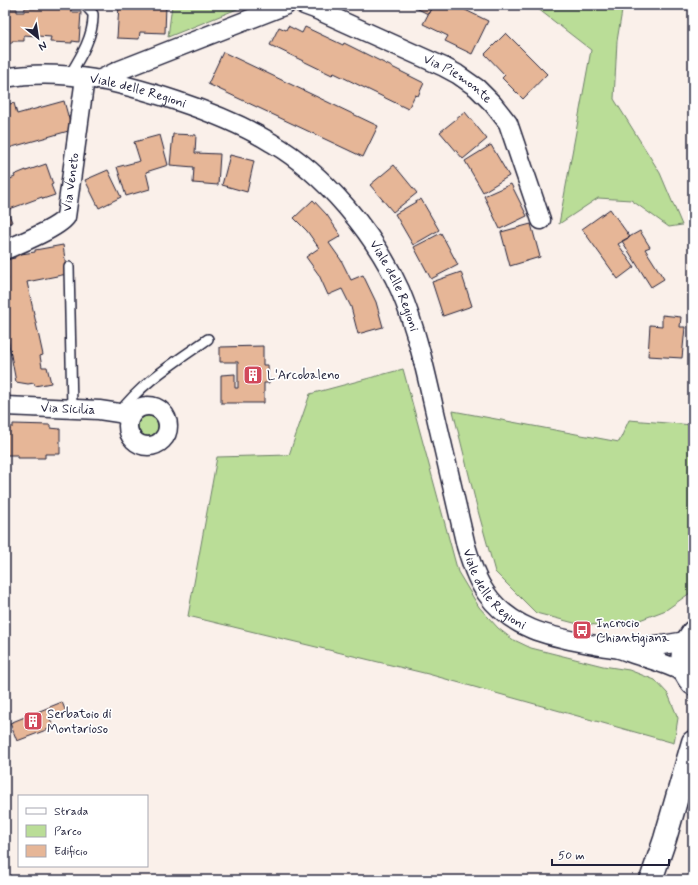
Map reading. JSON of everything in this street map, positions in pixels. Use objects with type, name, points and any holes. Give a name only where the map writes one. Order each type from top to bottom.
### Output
[{"type":"main road","points":[[690,637],[683,652],[683,662],[691,683]]},
{"type":"main road","points":[[651,880],[665,839],[693,742]]},
{"type":"street","points":[[84,78],[120,70],[286,5]]},
{"type":"street","name":"Via Piemonte","points":[[304,5],[444,67],[477,88],[493,104],[508,123],[541,220]]},
{"type":"street","name":"Viale delle Regioni","points":[[5,78],[36,75],[84,78],[165,97],[201,109],[242,127],[273,143],[315,175],[364,229],[386,262],[400,290],[420,349],[466,546],[475,571],[490,599],[508,616],[527,628],[557,637],[619,649],[672,666],[691,683]]},
{"type":"street","name":"Via Veneto","points":[[5,250],[54,227],[63,221],[67,215],[84,78]]},
{"type":"street","name":"Via Sicilia","points":[[5,406],[107,410],[125,415]]},
{"type":"street","name":"Viale delle Regioni","points":[[619,649],[656,646],[690,637]]},
{"type":"lane","points":[[84,78],[84,51],[93,14],[85,5]]},
{"type":"lane","points":[[69,267],[72,408]]},
{"type":"lane","points":[[125,415],[125,404],[144,386],[208,339]]},
{"type":"green space","points":[[172,5],[247,5],[168,37]]},
{"type":"green space","points":[[533,5],[623,5],[617,41],[614,99],[660,173],[682,225],[669,227],[631,200],[598,198],[559,224],[591,50]]},
{"type":"green space","points":[[403,369],[458,572],[479,607],[498,628],[512,639],[531,648],[603,666],[629,670],[655,680],[668,694],[678,718],[674,743],[428,674],[188,616],[217,457],[289,455],[310,394]]},
{"type":"green space","points":[[453,411],[619,442],[629,420],[693,425],[693,589],[690,593],[666,610],[624,626],[578,624],[536,613],[495,572]]},
{"type":"green space","points":[[148,416],[155,419],[158,426],[155,433],[148,436],[141,433],[138,426],[141,419]]},
{"type":"building","points":[[36,5],[71,9],[71,12],[81,12],[79,42],[50,42],[51,37],[24,35],[24,41],[12,41],[12,43],[5,43],[5,9],[17,9],[17,12],[24,12],[25,8],[36,8]]},
{"type":"building","points":[[119,5],[166,5],[165,33],[140,32],[139,39],[117,38]]},
{"type":"building","points":[[410,5],[433,5],[428,14]]},
{"type":"building","points":[[433,5],[455,5],[488,21],[472,54],[445,41],[448,36],[423,24]]},
{"type":"building","points":[[288,26],[302,33],[305,27],[343,45],[344,43],[424,83],[418,96],[415,95],[408,109],[334,73],[332,75],[270,45],[279,27],[286,30]]},
{"type":"building","points":[[506,33],[547,74],[523,99],[502,78],[505,75],[485,54]]},
{"type":"building","points":[[223,52],[378,126],[363,157],[208,84]]},
{"type":"building","points":[[64,101],[72,130],[5,149],[5,105],[14,103],[17,114]]},
{"type":"building","points":[[465,112],[487,139],[463,159],[440,132]]},
{"type":"building","points":[[173,134],[196,135],[195,153],[220,154],[218,185],[193,183],[194,167],[170,165]]},
{"type":"building","points":[[160,135],[168,165],[146,172],[150,189],[126,196],[117,167],[140,161],[134,142]]},
{"type":"building","points":[[491,145],[509,176],[483,192],[465,161]]},
{"type":"building","points":[[230,155],[254,161],[247,192],[222,185]]},
{"type":"building","points":[[46,164],[55,195],[43,199],[42,197],[7,210],[12,222],[5,225],[5,181],[26,170]]},
{"type":"building","points":[[394,165],[417,193],[393,212],[370,185]]},
{"type":"building","points":[[108,170],[121,197],[99,208],[85,180]]},
{"type":"building","points":[[511,184],[527,216],[500,229],[484,196]]},
{"type":"building","points":[[421,199],[439,230],[413,245],[395,214]]},
{"type":"building","points":[[313,200],[327,215],[341,236],[329,243],[341,260],[351,280],[363,275],[376,302],[383,327],[358,334],[351,307],[342,289],[328,295],[319,275],[306,257],[319,248],[307,231],[294,218]]},
{"type":"building","points":[[610,209],[630,237],[618,244],[634,267],[618,279],[582,229]]},
{"type":"building","points":[[531,224],[540,257],[510,266],[501,232]]},
{"type":"building","points":[[640,231],[650,247],[645,249],[664,279],[651,287],[622,241]]},
{"type":"building","points":[[441,233],[458,265],[431,279],[414,247]]},
{"type":"building","points":[[63,245],[67,274],[27,282],[43,355],[40,356],[42,367],[47,367],[51,383],[35,386],[34,383],[28,384],[16,382],[5,323],[5,280],[8,280],[5,260],[15,258],[14,255],[35,252],[35,250]]},
{"type":"building","points":[[461,272],[472,306],[443,316],[432,282]]},
{"type":"building","points":[[662,315],[681,317],[680,327],[685,327],[682,358],[648,356],[650,325],[662,326]]},
{"type":"building","name":"L'Arcobaleno","points":[[263,346],[263,365],[268,365],[269,383],[264,383],[264,403],[221,403],[221,375],[235,374],[235,388],[238,388],[238,362],[220,362],[220,347]]},
{"type":"building","points":[[13,424],[50,425],[50,428],[60,429],[60,454],[45,454],[45,458],[17,458],[17,455],[5,455],[5,425],[13,427]]},
{"type":"building","name":"Serbatoio di Montarioso","points":[[62,702],[66,712],[50,719],[54,727],[17,741],[10,723]]},
{"type":"place","name":"L'Arcobaleno","points":[[253,375]]},
{"type":"place","name":"Incrocio Chiantigiana","points":[[582,630]]},
{"type":"place","name":"Serbatoio di Montarioso","points":[[33,721]]}]
